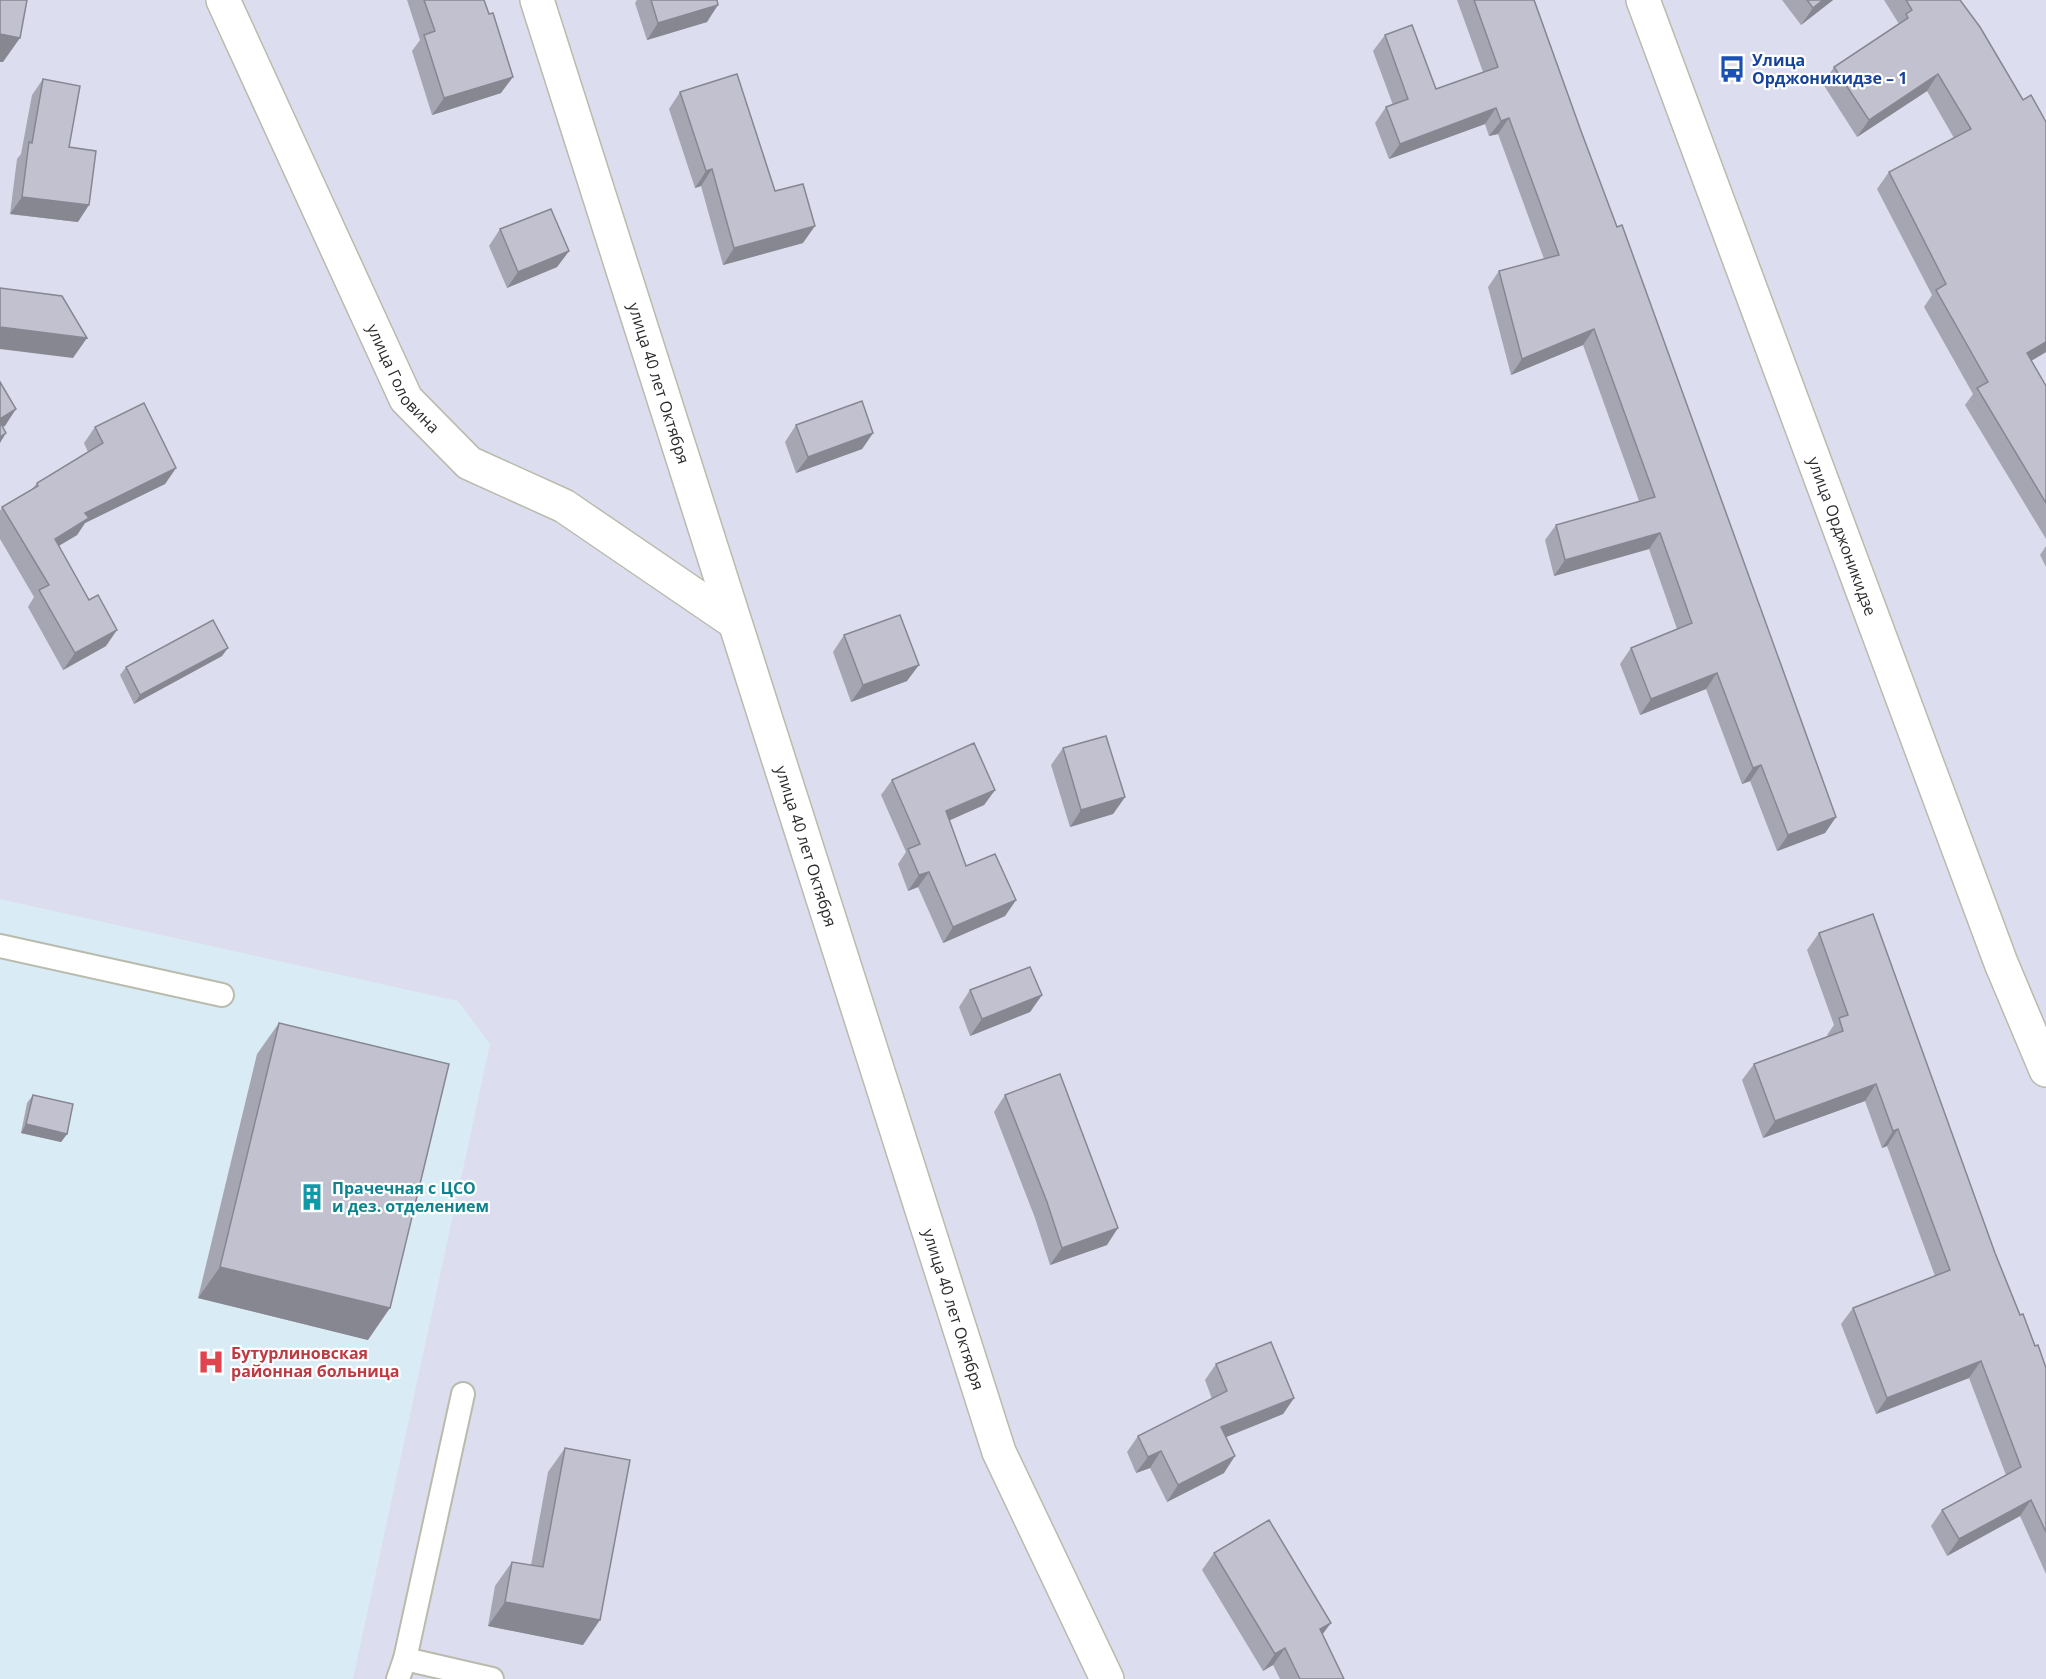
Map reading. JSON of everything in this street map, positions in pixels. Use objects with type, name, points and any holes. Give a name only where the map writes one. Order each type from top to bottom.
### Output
[{"type":"street","name":"улица Головина","points":[[223,0],[406,399],[469,463],[564,506],[734,622]]},
{"type":"street","name":"улица 40 лет Октября","points":[[537,0],[999,1452],[1107,1679]]},
{"type":"street","name":"улица Орджоникидзе","points":[[1643,0],[2001,963],[2046,1070]]},
{"type":"lane","points":[[0,946],[222,995]]},
{"type":"lane","points":[[463,1394],[401,1669],[492,1679]]},
{"type":"shaded area","name":"Бутурлиновская районная больница","points":[[0,899],[458,1001],[490,1044],[353,1679],[0,1679]]},
{"type":"building","points":[[0,0],[27,0],[20,38],[0,34]]},
{"type":"building","points":[[424,0],[484,0],[489,14],[493,13],[513,77],[444,98],[424,35],[435,31]]},
{"type":"building","points":[[651,0],[717,0],[718,5],[658,23]]},
{"type":"building","points":[[1474,0],[1534,0],[1617,227],[1622,225],[1836,817],[1788,835],[1761,765],[1753,768],[1717,673],[1651,699],[1631,648],[1692,623],[1660,533],[1565,560],[1556,525],[1655,497],[1594,329],[1522,359],[1499,271],[1559,255],[1509,118],[1501,121],[1496,108],[1400,144],[1386,107],[1408,99],[1385,35],[1412,25],[1436,89],[1498,67]]},
{"type":"building","points":[[1807,0],[1823,0],[1813,8]]},
{"type":"building","points":[[1906,0],[1960,0],[1980,27],[2023,100],[2031,95],[2046,122],[2046,342],[2027,353],[2046,386],[2046,503],[1977,388],[1988,382],[1936,290],[1946,284],[1889,172],[1971,129],[1938,74],[1869,120],[1834,67],[1908,18],[1906,14],[1912,10]]},
{"type":"building","points":[[737,74],[775,191],[803,184],[815,226],[734,248],[712,169],[706,171],[680,92]]},
{"type":"building","points":[[43,79],[80,86],[69,147],[96,151],[89,205],[22,197],[29,142],[32,143]]},
{"type":"building","points":[[551,209],[569,251],[518,272],[500,229]]},
{"type":"building","points":[[0,288],[62,296],[87,338],[0,327]]},
{"type":"building","points":[[0,382],[16,409],[0,419]]},
{"type":"building","points":[[862,401],[873,433],[808,457],[796,425]]},
{"type":"building","points":[[144,403],[176,468],[85,513],[89,518],[55,539],[89,600],[98,595],[117,630],[75,653],[39,590],[49,585],[2,507],[103,443],[95,427]]},
{"type":"building","points":[[0,422],[6,433],[0,437]]},
{"type":"building","points":[[900,615],[919,665],[863,685],[844,635]]},
{"type":"building","points":[[213,620],[228,648],[140,695],[126,667]]},
{"type":"building","points":[[1106,736],[1125,797],[1081,810],[1063,748]]},
{"type":"building","points":[[974,743],[995,790],[946,811],[966,866],[995,854],[1016,900],[953,927],[929,872],[919,875],[908,849],[920,844],[892,780]]},
{"type":"building","points":[[1873,914],[1995,1253],[2020,1315],[2023,1314],[2046,1368],[2046,1532],[2031,1500],[1959,1539],[1942,1510],[2021,1467],[1981,1361],[1887,1398],[1853,1308],[1950,1270],[1898,1129],[1893,1131],[1876,1084],[1775,1121],[1754,1064],[1843,1031],[1839,1018],[1848,1015],[1819,933]]},
{"type":"building","points":[[1030,967],[1042,995],[982,1019],[970,990]]},
{"type":"building","name":"Прачечная с ЦСО и дез. отделением","points":[[279,1023],[449,1064],[390,1308],[220,1267]]},
{"type":"building","points":[[1060,1074],[1118,1228],[1062,1248],[1047,1202],[1005,1095]]},
{"type":"building","points":[[33,1095],[73,1104],[67,1134],[26,1124]]},
{"type":"building","points":[[1271,1342],[1294,1398],[1221,1427],[1235,1456],[1178,1485],[1161,1451],[1148,1457],[1138,1436],[1227,1391],[1216,1364]]},
{"type":"building","points":[[565,1448],[630,1460],[600,1620],[505,1602],[512,1562],[543,1567]]},
{"type":"building","points":[[1269,1520],[1331,1623],[1320,1629],[1344,1679],[1300,1679],[1285,1648],[1275,1654],[1214,1553]]},
{"type":"place","name":"Улица Орджоникидзе – 1","points":[[1732,69]]},
{"type":"place","name":"Прачечная с ЦСО и дез. отделением","points":[[312,1197]]},
{"type":"place","name":"Бутурлиновская районная больница","points":[[211,1362]]}]
